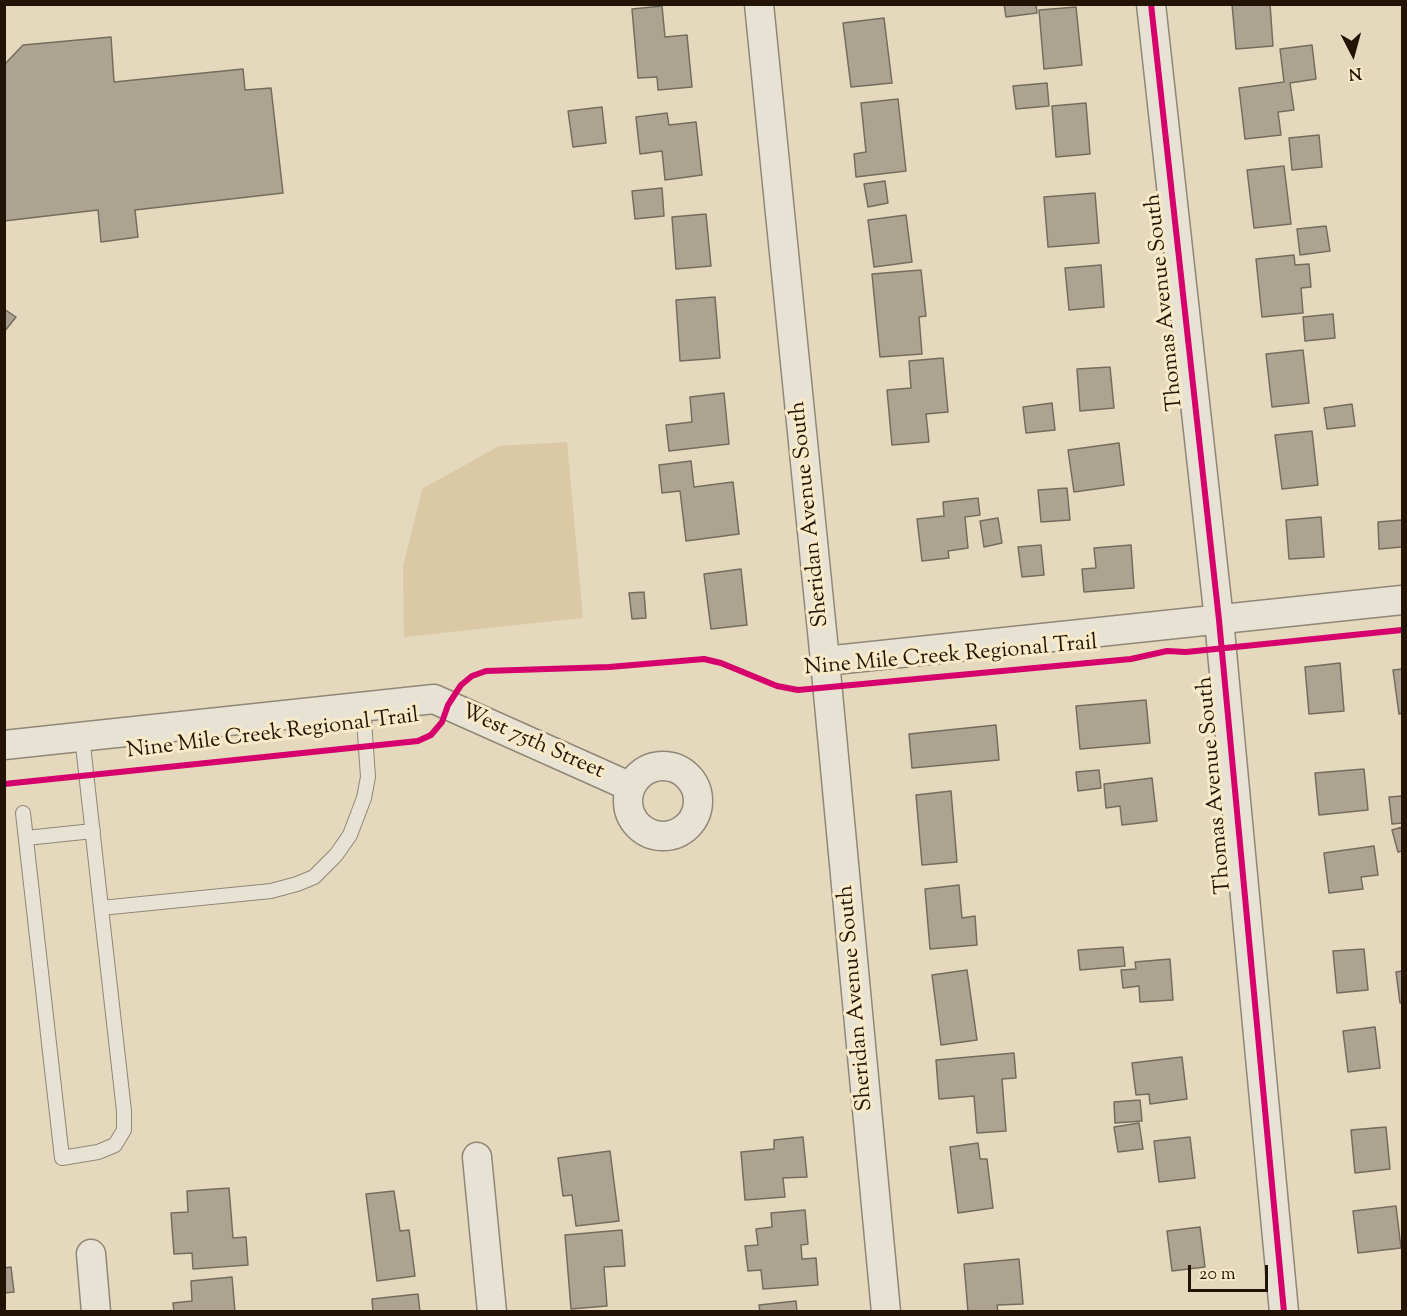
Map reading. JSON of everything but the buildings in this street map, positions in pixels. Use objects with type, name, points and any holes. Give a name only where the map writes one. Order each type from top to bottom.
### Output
[{"type":"street","name":"Sheridan Avenue South","points":[[759,4],[825,661],[886,1311]]},
{"type":"street","name":"Thomas Avenue South","points":[[1151,4],[1219,620],[1284,1311]]},
{"type":"street","points":[[825,661],[1402,600]]},
{"type":"street","name":"West 75th Street","points":[[4,745],[434,699],[631,787]]},
{"type":"street","points":[[477,1157],[492,1311]]},
{"type":"street","points":[[91,1254],[96,1311]]},
{"type":"lane","points":[[101,908],[271,891],[314,877],[336,855],[350,836],[364,798],[368,777],[368,758],[363,705]]},
{"type":"lane","points":[[23,813],[62,1158],[98,1152],[115,1145],[124,1130],[124,1112],[82,736]]},
{"type":"lane","points":[[26,838],[93,831]]},
{"type":"shaded area","points":[[567,442],[583,618],[404,637],[403,567],[422,489],[499,446]]},
{"type":"cycle path","points":[[1151,4],[1219,620],[1284,1312]]},
{"type":"cycle path","name":"Nine Mile Creek Regional Trail","points":[[4,784],[418,741],[431,735],[442,722],[448,705],[461,685],[472,676],[486,671],[609,667],[704,659],[721,663],[777,686],[798,690],[1131,659],[1167,651],[1186,652],[1402,630]]}]
